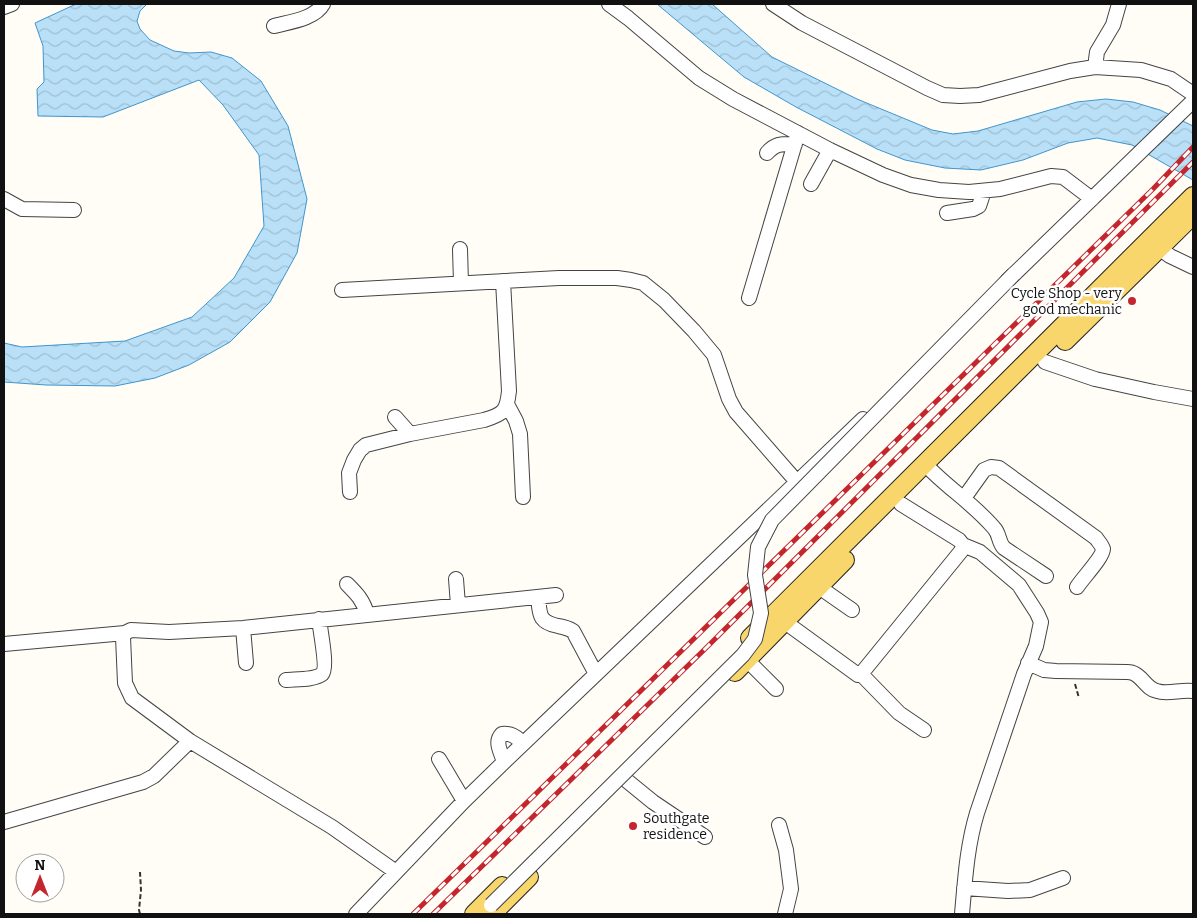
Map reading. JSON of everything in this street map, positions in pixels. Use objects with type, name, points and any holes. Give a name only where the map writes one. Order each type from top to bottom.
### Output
[{"type":"main road","points":[[487,912],[626,780],[785,622],[901,504],[929,468],[1044,362],[1159,248],[1191,205]]},
{"type":"main road","points":[[487,912],[1191,205]]},
{"type":"street","points":[[4,7],[12,4]]},
{"type":"street","points":[[274,26],[313,15],[323,4]]},
{"type":"street","points":[[609,4],[699,78],[796,138],[830,150],[883,175],[911,185],[939,190],[969,192],[1000,189],[1051,176],[1063,177],[1092,199]]},
{"type":"street","points":[[773,4],[802,23],[943,95],[980,94],[1070,71],[1095,67],[1140,70],[1170,79],[1193,94]]},
{"type":"street","points":[[1095,67],[1097,52],[1113,25],[1119,4]]},
{"type":"street","points":[[356,914],[464,801],[523,743],[1134,160],[1190,104]]},
{"type":"street","points":[[767,153],[773,146],[784,144],[796,138]]},
{"type":"street","points":[[749,298],[796,138]]},
{"type":"street","points":[[812,184],[830,150]]},
{"type":"street","points":[[947,213],[979,206],[984,191]]},
{"type":"street","points":[[4,199],[22,209],[74,210]]},
{"type":"street","points":[[1159,248],[1170,256],[1193,267]]},
{"type":"street","points":[[460,249],[461,283]]},
{"type":"street","points":[[487,912],[743,655],[755,638],[761,613],[755,575],[758,547],[772,520],[1014,274]]},
{"type":"street","points":[[342,290],[559,278],[617,278],[643,283],[682,318],[714,355],[729,400],[736,412],[797,482]]},
{"type":"street","points":[[503,281],[509,391],[508,406],[520,434],[523,497]]},
{"type":"street","points":[[1044,362],[1095,379],[1193,399]]},
{"type":"street","points":[[350,492],[349,473],[360,450],[366,445],[410,434],[484,420],[503,412],[508,406]]},
{"type":"street","points":[[396,417],[410,434]]},
{"type":"street","points":[[964,498],[984,470],[991,467],[999,468],[1096,538],[1103,549],[1101,556],[1077,587]]},
{"type":"street","points":[[929,468],[964,498],[996,530],[1000,544],[1004,548],[1046,576]]},
{"type":"street","points":[[901,504],[964,545],[980,552],[1019,584],[1041,622],[1036,646],[1024,674],[972,830],[962,914]]},
{"type":"street","points":[[785,622],[858,676],[962,550],[964,545]]},
{"type":"street","points":[[456,579],[458,605]]},
{"type":"street","points":[[347,584],[361,598],[367,614]]},
{"type":"street","points":[[819,587],[852,610]]},
{"type":"street","points":[[4,644],[125,633],[131,630],[168,632],[243,628],[556,595]]},
{"type":"street","points":[[538,597],[543,620],[549,624],[573,631],[596,674]]},
{"type":"street","points":[[286,680],[315,678],[322,674],[324,661],[319,619]]},
{"type":"street","points":[[243,628],[246,663]]},
{"type":"street","points":[[125,633],[123,637],[124,683],[132,698],[190,741],[332,827],[396,872]]},
{"type":"street","points":[[747,660],[776,689]]},
{"type":"street","points":[[1028,663],[1044,670],[1127,672],[1135,674],[1156,692],[1193,691]]},
{"type":"street","points":[[861,674],[899,713],[924,730]]},
{"type":"street","points":[[504,762],[498,741],[502,734],[509,733],[523,743]]},
{"type":"street","points":[[4,822],[143,782],[154,776],[190,741]]},
{"type":"street","points":[[439,759],[464,801]]},
{"type":"street","points":[[626,780],[653,802],[705,837]]},
{"type":"street","points":[[779,825],[790,872],[791,889],[785,914]]},
{"type":"street","points":[[964,888],[1008,891],[1030,890],[1063,878]]},
{"type":"path","points":[[1072,672],[1079,698]]},
{"type":"path","points":[[140,872],[140,914]]},
{"type":"water","points":[[76,4],[147,4],[140,11],[137,21],[140,29],[150,40],[174,51],[189,53],[211,52],[232,58],[261,81],[288,126],[307,199],[297,253],[270,302],[230,342],[189,365],[155,378],[115,386],[4,382],[4,343],[22,347],[125,341],[192,317],[234,278],[264,226],[259,155],[223,105],[199,80],[103,117],[38,116],[37,89],[44,82],[43,46],[35,23]]},
{"type":"water","points":[[657,4],[712,4],[772,57],[857,99],[932,130],[953,134],[978,131],[1077,102],[1106,99],[1133,102],[1160,110],[1193,126],[1193,180],[1132,145],[1097,138],[1068,143],[1023,160],[981,170],[945,168],[905,160],[877,149],[796,107],[744,77]]},
{"type":"railway","points":[[413,914],[1153,189],[1193,147]]},
{"type":"railway","points":[[433,914],[706,648],[1193,162]]},
{"type":"place","name":"Cycle Shop - very good mechanic","points":[[1132,301]]},
{"type":"place","name":"Southgate residence","points":[[633,826]]}]
